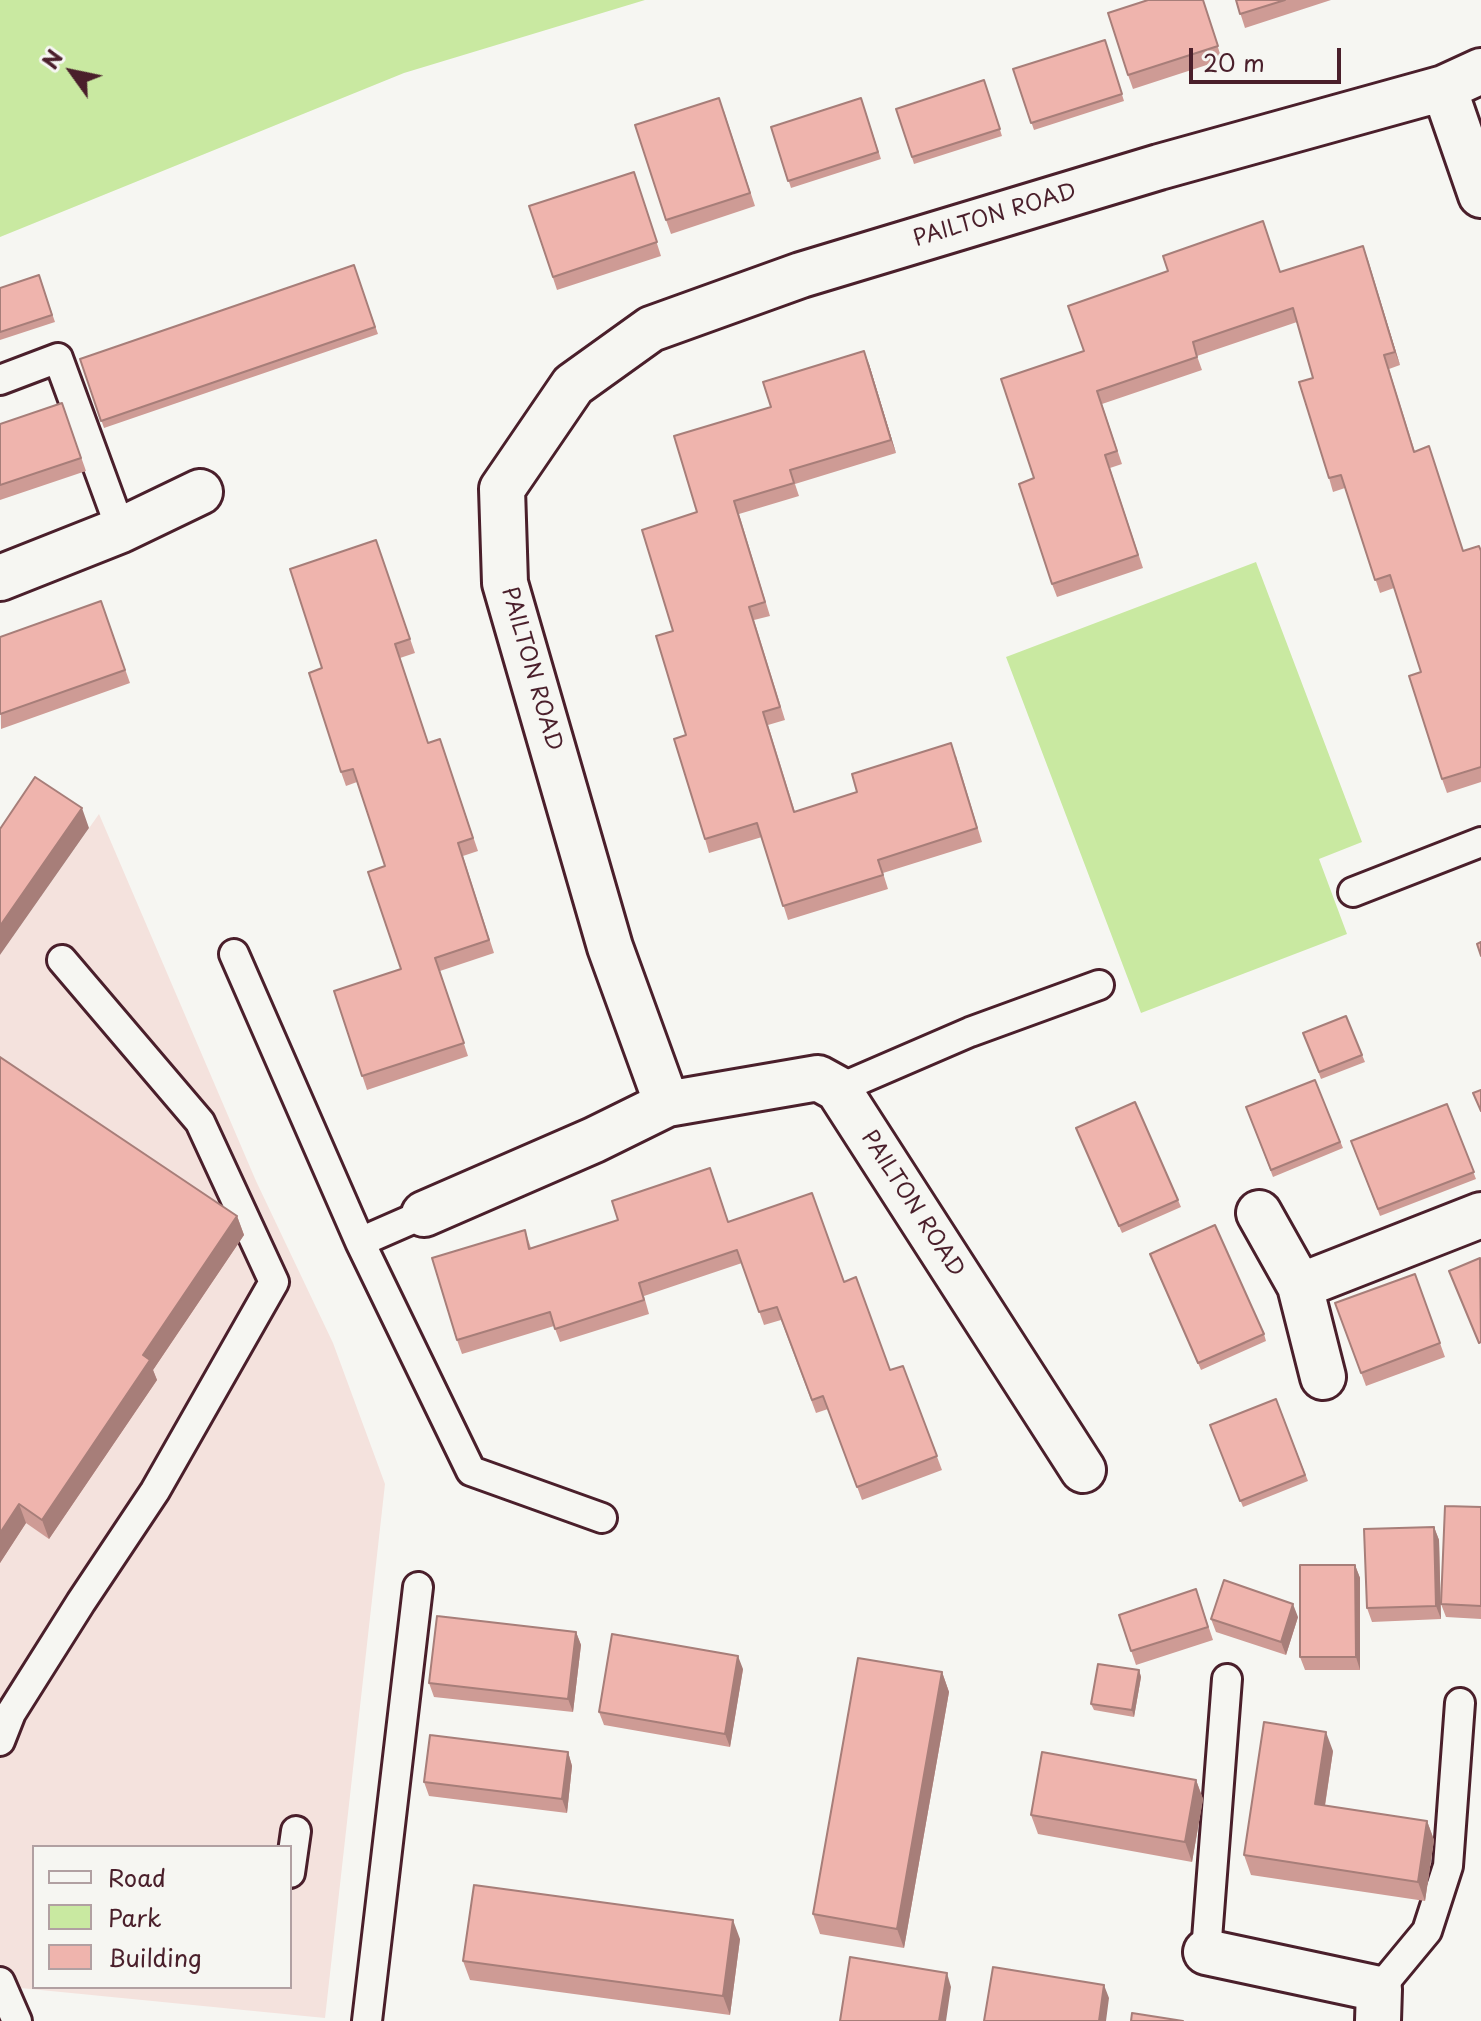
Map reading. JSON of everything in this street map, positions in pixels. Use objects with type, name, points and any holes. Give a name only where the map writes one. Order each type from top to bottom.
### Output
[{"type":"street","points":[[1462,80],[1481,195]]},
{"type":"street","name":"PAILTON ROAD","points":[[667,1104],[610,947],[505,583],[502,489],[573,385],[651,329],[801,275],[1462,80]]},
{"type":"street","points":[[0,578],[121,530],[200,492]]},
{"type":"street","points":[[424,1214],[594,1140],[667,1104],[818,1078],[838,1089]]},
{"type":"street","name":"PAILTON ROAD","points":[[838,1089],[1083,1470]]},
{"type":"street","points":[[1259,1213],[1300,1286],[1323,1377]]},
{"type":"street","points":[[1300,1286],[1481,1215]]},
{"type":"street","points":[[1206,1952],[1379,2005]]},
{"type":"lane","points":[[0,380],[58,358],[121,530]]},
{"type":"lane","points":[[1353,892],[1481,842]]},
{"type":"lane","points":[[234,954],[360,1242],[471,1471],[602,1518]]},
{"type":"lane","points":[[0,1741],[11,1713],[155,1491],[274,1282],[200,1122],[62,960]]},
{"type":"lane","points":[[838,1089],[970,1032],[1099,985]]},
{"type":"lane","points":[[360,1242],[424,1214]]},
{"type":"lane","points":[[367,2021],[418,1587]]},
{"type":"lane","points":[[1206,1952],[1227,1679]]},
{"type":"lane","points":[[1379,2005],[1427,1931],[1448,1866],[1460,1703]]},
{"type":"lane","points":[[292,1859],[296,1831]]},
{"type":"lane","points":[[0,1982],[17,2021]]},
{"type":"shaded area","points":[[99,814],[256,1181],[333,1343],[385,1484],[325,2018],[0,1986],[0,955]]},
{"type":"green space","points":[[0,0],[645,0],[404,73],[0,237]]},
{"type":"green space","points":[[1256,562],[1362,842],[1319,859],[1347,934],[1141,1013],[1006,657]]},
{"type":"building","points":[[1148,0],[1203,0],[1218,46],[1128,75],[1108,13]]},
{"type":"building","points":[[1236,0],[1285,0],[1240,14]]},
{"type":"building","points":[[1105,40],[1122,94],[1031,123],[1013,69]]},
{"type":"building","points":[[984,80],[1000,129],[912,157],[896,109]]},
{"type":"building","points":[[719,98],[750,193],[666,220],[635,125]]},
{"type":"building","points":[[861,98],[878,152],[788,181],[771,127]]},
{"type":"building","points":[[634,172],[657,242],[553,277],[529,206]]},
{"type":"building","points":[[1263,221],[1280,272],[1363,246],[1395,352],[1384,355],[1414,452],[1429,446],[1463,551],[1479,546],[1481,551],[1481,767],[1442,779],[1409,676],[1421,672],[1390,575],[1375,580],[1341,475],[1329,478],[1299,382],[1313,378],[1293,308],[1193,342],[1197,357],[1097,391],[1117,451],[1105,455],[1138,555],[1052,584],[1019,484],[1034,478],[1001,379],[1084,351],[1068,306],[1168,271],[1163,256]]},
{"type":"building","points":[[354,265],[375,327],[101,421],[80,359]]},
{"type":"building","points":[[39,275],[52,315],[0,332],[0,288]]},
{"type":"building","points":[[864,351],[891,440],[790,470],[794,483],[734,501],[765,602],[749,607],[780,707],[763,712],[794,812],[857,792],[852,774],[951,743],[977,828],[878,860],[883,875],[783,906],[757,823],[705,839],[674,739],[686,735],[656,636],[673,631],[642,530],[697,512],[674,436],[771,407],[763,382]]},
{"type":"building","points":[[62,403],[81,458],[0,485],[0,424]]},
{"type":"building","points":[[376,540],[410,639],[395,644],[428,743],[440,739],[473,838],[458,843],[489,940],[435,958],[464,1043],[362,1076],[334,991],[401,969],[368,872],[385,866],[353,769],[341,772],[309,673],[322,668],[290,569]]},
{"type":"building","points":[[101,601],[125,670],[0,714],[0,637]]},
{"type":"building","points":[[35,777],[82,808],[0,926],[0,829]]},
{"type":"building","points":[[1346,1016],[1362,1055],[1319,1072],[1303,1033]]},
{"type":"building","points":[[0,1057],[237,1216],[143,1355],[150,1360],[42,1520],[19,1504],[0,1533]]},
{"type":"building","points":[[1315,1080],[1340,1142],[1271,1170],[1246,1107]]},
{"type":"building","points":[[1481,1090],[1481,1111],[1473,1093]]},
{"type":"building","points":[[1135,1102],[1178,1200],[1119,1226],[1076,1128]]},
{"type":"building","points":[[1447,1104],[1474,1172],[1378,1209],[1351,1141]]},
{"type":"building","points":[[710,1168],[728,1222],[812,1193],[844,1282],[856,1277],[890,1370],[903,1366],[937,1456],[857,1487],[823,1396],[812,1400],[777,1307],[759,1312],[737,1250],[639,1283],[644,1300],[555,1329],[550,1312],[457,1340],[432,1258],[525,1230],[529,1249],[618,1220],[612,1201]]},
{"type":"building","points":[[1215,1225],[1264,1334],[1198,1363],[1150,1254]]},
{"type":"building","points":[[1480,1258],[1481,1342],[1479,1343],[1449,1271]]},
{"type":"building","points":[[1415,1274],[1440,1343],[1361,1373],[1335,1303]]},
{"type":"building","points":[[1276,1399],[1305,1475],[1240,1501],[1210,1425]]},
{"type":"building","points":[[1445,1506],[1481,1507],[1481,1606],[1441,1604]]},
{"type":"building","points":[[1434,1527],[1436,1606],[1367,1608],[1364,1529]]},
{"type":"building","points":[[1300,1565],[1355,1565],[1356,1657],[1300,1657]]},
{"type":"building","points":[[1224,1580],[1293,1604],[1281,1642],[1211,1619]]},
{"type":"building","points":[[1196,1589],[1208,1627],[1131,1651],[1119,1615]]},
{"type":"building","points":[[437,1616],[576,1632],[568,1699],[429,1683]]},
{"type":"building","points":[[612,1634],[738,1656],[725,1734],[599,1712]]},
{"type":"building","points":[[858,1658],[942,1672],[897,1929],[813,1914]]},
{"type":"building","points":[[1098,1664],[1139,1670],[1132,1710],[1091,1704]]},
{"type":"building","points":[[1264,1722],[1326,1732],[1315,1804],[1427,1821],[1418,1882],[1244,1855]]},
{"type":"building","points":[[430,1735],[568,1752],[562,1799],[424,1782]]},
{"type":"building","points":[[1042,1752],[1196,1780],[1185,1842],[1031,1815]]},
{"type":"building","points":[[474,1885],[733,1920],[723,1996],[463,1961]]},
{"type":"building","points":[[850,1957],[947,1973],[939,2021],[840,2021]]},
{"type":"building","points":[[993,1967],[1104,1985],[1099,2021],[984,2021]]},
{"type":"building","points":[[1132,2013],[1183,2021],[1131,2021]]}]
